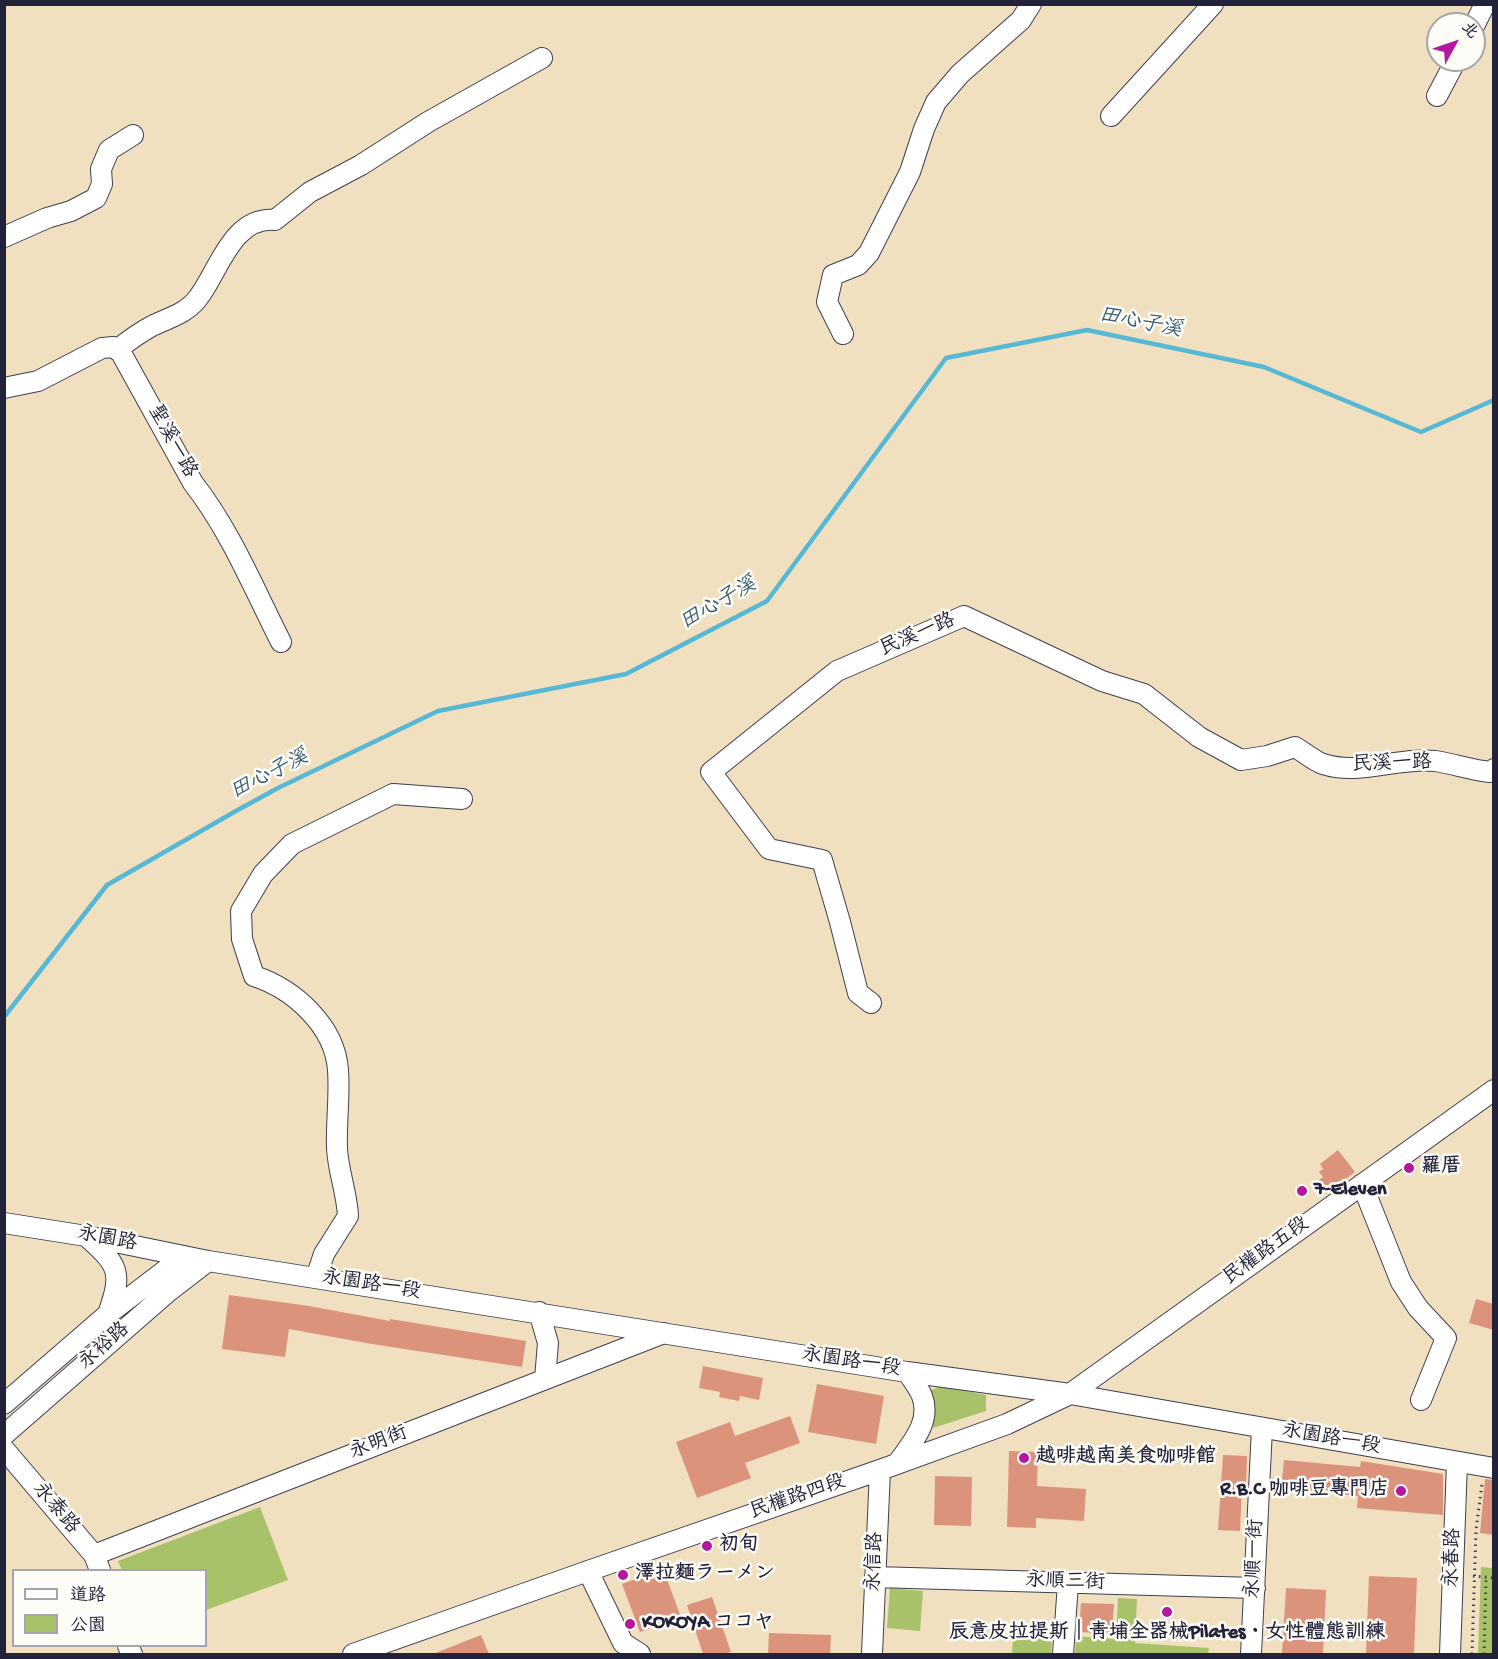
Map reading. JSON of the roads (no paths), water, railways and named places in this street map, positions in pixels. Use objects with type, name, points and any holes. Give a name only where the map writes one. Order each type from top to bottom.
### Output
[{"type":"street","points":[[843,334],[827,302],[833,275],[858,264],[869,253],[910,172],[924,129],[936,102],[960,74],[1021,20],[1031,4]]},
{"type":"street","points":[[1111,116],[1213,4]]},
{"type":"street","points":[[4,388],[38,381],[102,348],[113,347],[117,350],[143,331],[183,313],[198,299],[229,245],[256,222],[264,219],[275,220],[310,192],[361,165],[428,122],[542,58]]},
{"type":"street","points":[[1437,96],[1450,72]]},
{"type":"street","points":[[4,237],[47,218],[71,211],[96,198],[102,184],[101,169],[109,150],[133,135]]},
{"type":"street","name":"聖溪一路","points":[[117,350],[215,515],[281,642]]},
{"type":"street","name":"民溪一路","points":[[871,1003],[858,993],[822,860],[769,849],[711,772],[837,671],[964,616],[1102,681],[1144,694],[1198,737],[1241,760],[1267,756],[1295,747],[1323,764],[1353,768],[1389,763],[1435,761],[1468,770],[1490,772],[1494,769]]},
{"type":"street","points":[[316,1278],[324,1254],[348,1216],[337,1152],[338,1068],[335,1054],[323,1026],[294,998],[268,981],[254,976],[242,939],[241,911],[263,874],[292,844],[393,794],[462,799]]},
{"type":"street","name":"民權路五段","points":[[1070,1394],[1494,1090]]},
{"type":"street","points":[[1362,1184],[1401,1282],[1418,1308],[1446,1338],[1421,1400]]},
{"type":"street","name":"永園路","points":[[4,1223],[86,1236],[208,1261]]},
{"type":"street","points":[[86,1236],[108,1256],[116,1269],[117,1289],[108,1314]]},
{"type":"street","name":"永裕路","points":[[4,1404],[108,1314],[184,1256]]},
{"type":"street","name":"永園路一段","points":[[208,1261],[907,1372],[1070,1394],[1457,1462],[1489,1475]]},
{"type":"street","name":"永裕路","points":[[4,1435],[170,1291],[208,1261]]},
{"type":"street","points":[[539,1312],[548,1343],[545,1379]]},
{"type":"street","name":"永明街","points":[[97,1563],[665,1332]]},
{"type":"street","points":[[888,1467],[918,1435],[925,1415],[922,1396],[907,1372]]},
{"type":"street","name":"民權路四段","points":[[353,1654],[1007,1424],[1070,1394]]},
{"type":"street","name":"永順一街","points":[[1251,1654],[1262,1428]]},
{"type":"street","name":"永泰路","points":[[4,1449],[97,1563]]},
{"type":"street","name":"永春路","points":[[1450,1654],[1457,1462]]},
{"type":"street","name":"永信路","points":[[872,1654],[875,1577],[888,1467]]},
{"type":"street","points":[[588,1571],[623,1643],[640,1654]]},
{"type":"street","name":"永順三街","points":[[875,1577],[1255,1588]]},
{"type":"street","points":[[1063,1654],[1068,1583]]},
{"type":"waterway","name":"田心子溪","points":[[4,1017],[107,885],[278,788],[438,711],[626,674],[767,601],[946,358],[1087,330],[1264,367],[1421,432],[1494,400]]},
{"type":"place","name":"羅厝","points":[[1409,1168]]},
{"type":"place","name":"7-Eleven","points":[[1302,1191]]},
{"type":"place","name":"越啡越南美食咖啡館","points":[[1024,1458]]},
{"type":"place","name":"R.B.C 咖啡豆專門店","points":[[1401,1491]]},
{"type":"place","name":"初旬","points":[[707,1546]]},
{"type":"place","name":"澤拉麵ラーメン","points":[[623,1575]]},
{"type":"place","name":"辰意皮拉提斯｜青埔全器械Pilates・女性體態訓練","points":[[1167,1612]]},
{"type":"place","name":"KOKOYA ココヤ","points":[[630,1624]]}]
